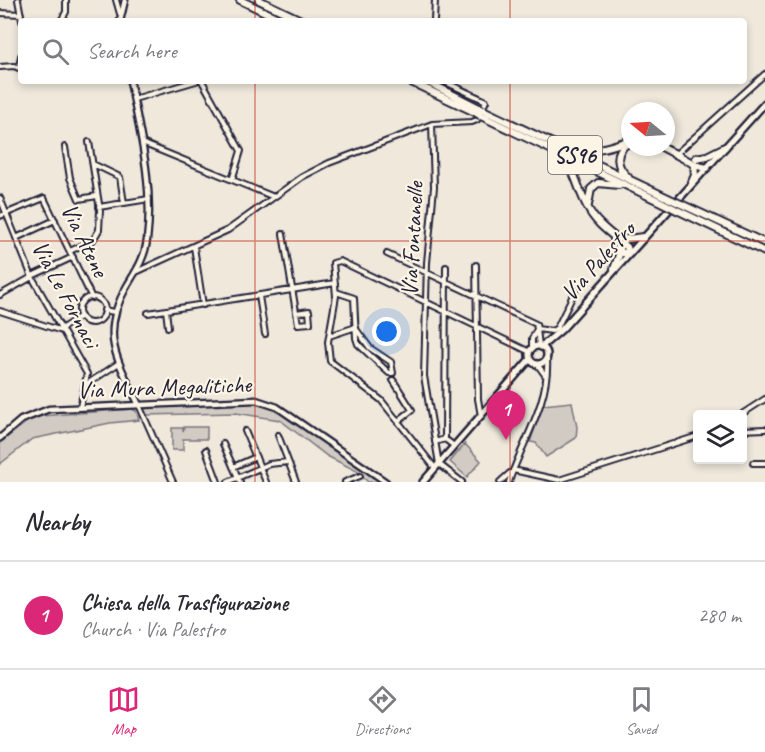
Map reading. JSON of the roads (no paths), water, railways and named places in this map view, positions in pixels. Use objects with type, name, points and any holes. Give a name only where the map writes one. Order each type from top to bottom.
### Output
[{"type":"highway","points":[[240,0],[278,18]]},
{"type":"highway","points":[[259,0],[297,18]]},
{"type":"highway","name":"SS96","points":[[416,84],[553,145],[765,252]]},
{"type":"highway","name":"SS96","points":[[431,84],[559,153],[633,185]]},
{"type":"highway","points":[[553,145],[584,151],[604,149],[621,144]]},
{"type":"highway","points":[[695,161],[725,147]]},
{"type":"highway","points":[[621,148],[618,163],[633,185]]},
{"type":"highway","points":[[675,152],[707,168]]},
{"type":"highway","points":[[559,153],[579,182],[588,208],[618,243],[627,247],[629,253]]},
{"type":"highway","points":[[692,182],[696,169],[695,161]]},
{"type":"highway","points":[[588,208],[591,189],[598,183],[633,185]]},
{"type":"highway","name":"SS96","points":[[679,207],[765,243]]},
{"type":"highway","points":[[618,243],[643,237]]},
{"type":"highway","points":[[614,268],[619,255],[618,243]]},
{"type":"main road","name":"Via Palestro","points":[[531,351],[555,337],[614,268],[765,103]]},
{"type":"main road","name":"Via Palestro","points":[[547,356],[555,337]]},
{"type":"main road","points":[[424,482],[524,370],[547,356],[540,347]]},
{"type":"main road","points":[[531,351],[534,362]]},
{"type":"street","points":[[18,0],[22,18]]},
{"type":"street","points":[[63,18],[66,12],[66,0]]},
{"type":"street","points":[[116,0],[120,18]]},
{"type":"street","points":[[120,14],[125,0]]},
{"type":"street","points":[[434,18],[435,0]]},
{"type":"street","points":[[0,13],[21,14]]},
{"type":"street","points":[[0,67],[18,68]]},
{"type":"street","points":[[680,154],[765,74]]},
{"type":"street","points":[[131,84],[149,199],[145,251],[114,312],[112,343],[173,482]]},
{"type":"street","points":[[134,99],[186,84]]},
{"type":"street","points":[[204,84],[241,151],[232,180]]},
{"type":"street","points":[[135,272],[228,230],[328,163],[432,124],[474,122],[486,101],[449,84]]},
{"type":"street","name":"Via Fontanelle","points":[[432,124],[434,187],[427,274],[424,376],[437,466]]},
{"type":"street","points":[[70,250],[95,237],[100,225],[98,196],[89,142]]},
{"type":"street","points":[[141,143],[275,197]]},
{"type":"street","points":[[65,147],[70,178],[79,199],[98,196]]},
{"type":"street","points":[[92,164],[120,177],[124,203]]},
{"type":"street","name":"Via Le Fornaci","points":[[0,198],[32,277],[87,374],[80,408]]},
{"type":"street","name":"Via Atene","points":[[7,214],[44,198],[92,298]]},
{"type":"street","points":[[99,207],[149,199]]},
{"type":"street","points":[[0,216],[7,214]]},
{"type":"street","points":[[16,238],[55,220]]},
{"type":"street","points":[[284,234],[296,313],[298,324],[310,323],[309,311],[296,313]]},
{"type":"street","points":[[194,247],[203,304]]},
{"type":"street","points":[[387,254],[536,324],[540,347]]},
{"type":"street","points":[[0,294],[73,257]]},
{"type":"street","points":[[462,482],[437,466],[375,393],[330,361],[329,336],[336,292],[332,267],[338,260],[531,351],[532,339],[537,329]]},
{"type":"street","points":[[476,265],[478,399],[481,416]]},
{"type":"street","points":[[445,440],[446,267]]},
{"type":"street","points":[[148,313],[335,284]]},
{"type":"street","points":[[537,329],[552,331],[556,328],[576,289]]},
{"type":"street","points":[[336,292],[354,297],[358,344],[391,373]]},
{"type":"street","points":[[260,296],[265,334]]},
{"type":"street","points":[[86,298],[92,298],[102,302],[104,310],[101,318],[94,322],[86,322],[81,316],[80,304],[86,298]]},
{"type":"street","points":[[104,310],[114,312]]},
{"type":"street","points":[[166,310],[168,327]]},
{"type":"street","points":[[0,311],[62,330],[81,316]]},
{"type":"street","points":[[329,336],[356,328]]},
{"type":"street","points":[[356,328],[370,348],[392,362],[393,380],[412,411],[398,421]]},
{"type":"street","name":"Via Palestro","points":[[509,482],[536,416],[545,377],[547,356]]},
{"type":"street","points":[[534,362],[545,377]]},
{"type":"street","points":[[86,384],[119,363]]},
{"type":"street","name":"Via Mura Megalitiche","points":[[0,438],[34,413],[49,409],[237,399],[266,402],[386,482]]},
{"type":"street","points":[[747,411],[765,399]]},
{"type":"street","points":[[747,430],[765,429]]},
{"type":"street","points":[[245,431],[265,480],[258,482]]},
{"type":"street","points":[[278,435],[296,482]]},
{"type":"street","points":[[500,482],[513,470],[555,481],[693,438]]},
{"type":"street","points":[[435,442],[445,440],[454,446]]},
{"type":"street","points":[[223,444],[239,480]]},
{"type":"street","points":[[206,450],[218,482]]},
{"type":"street","points":[[233,467],[256,457]]},
{"type":"street","points":[[228,482],[239,480],[260,468],[288,462]]},
{"type":"street","points":[[753,463],[765,463]]},
{"type":"street","points":[[345,482],[360,476]]},
{"type":"place","name":"Chiesa della Trasfigurazione","points":[[506,440]]}]
